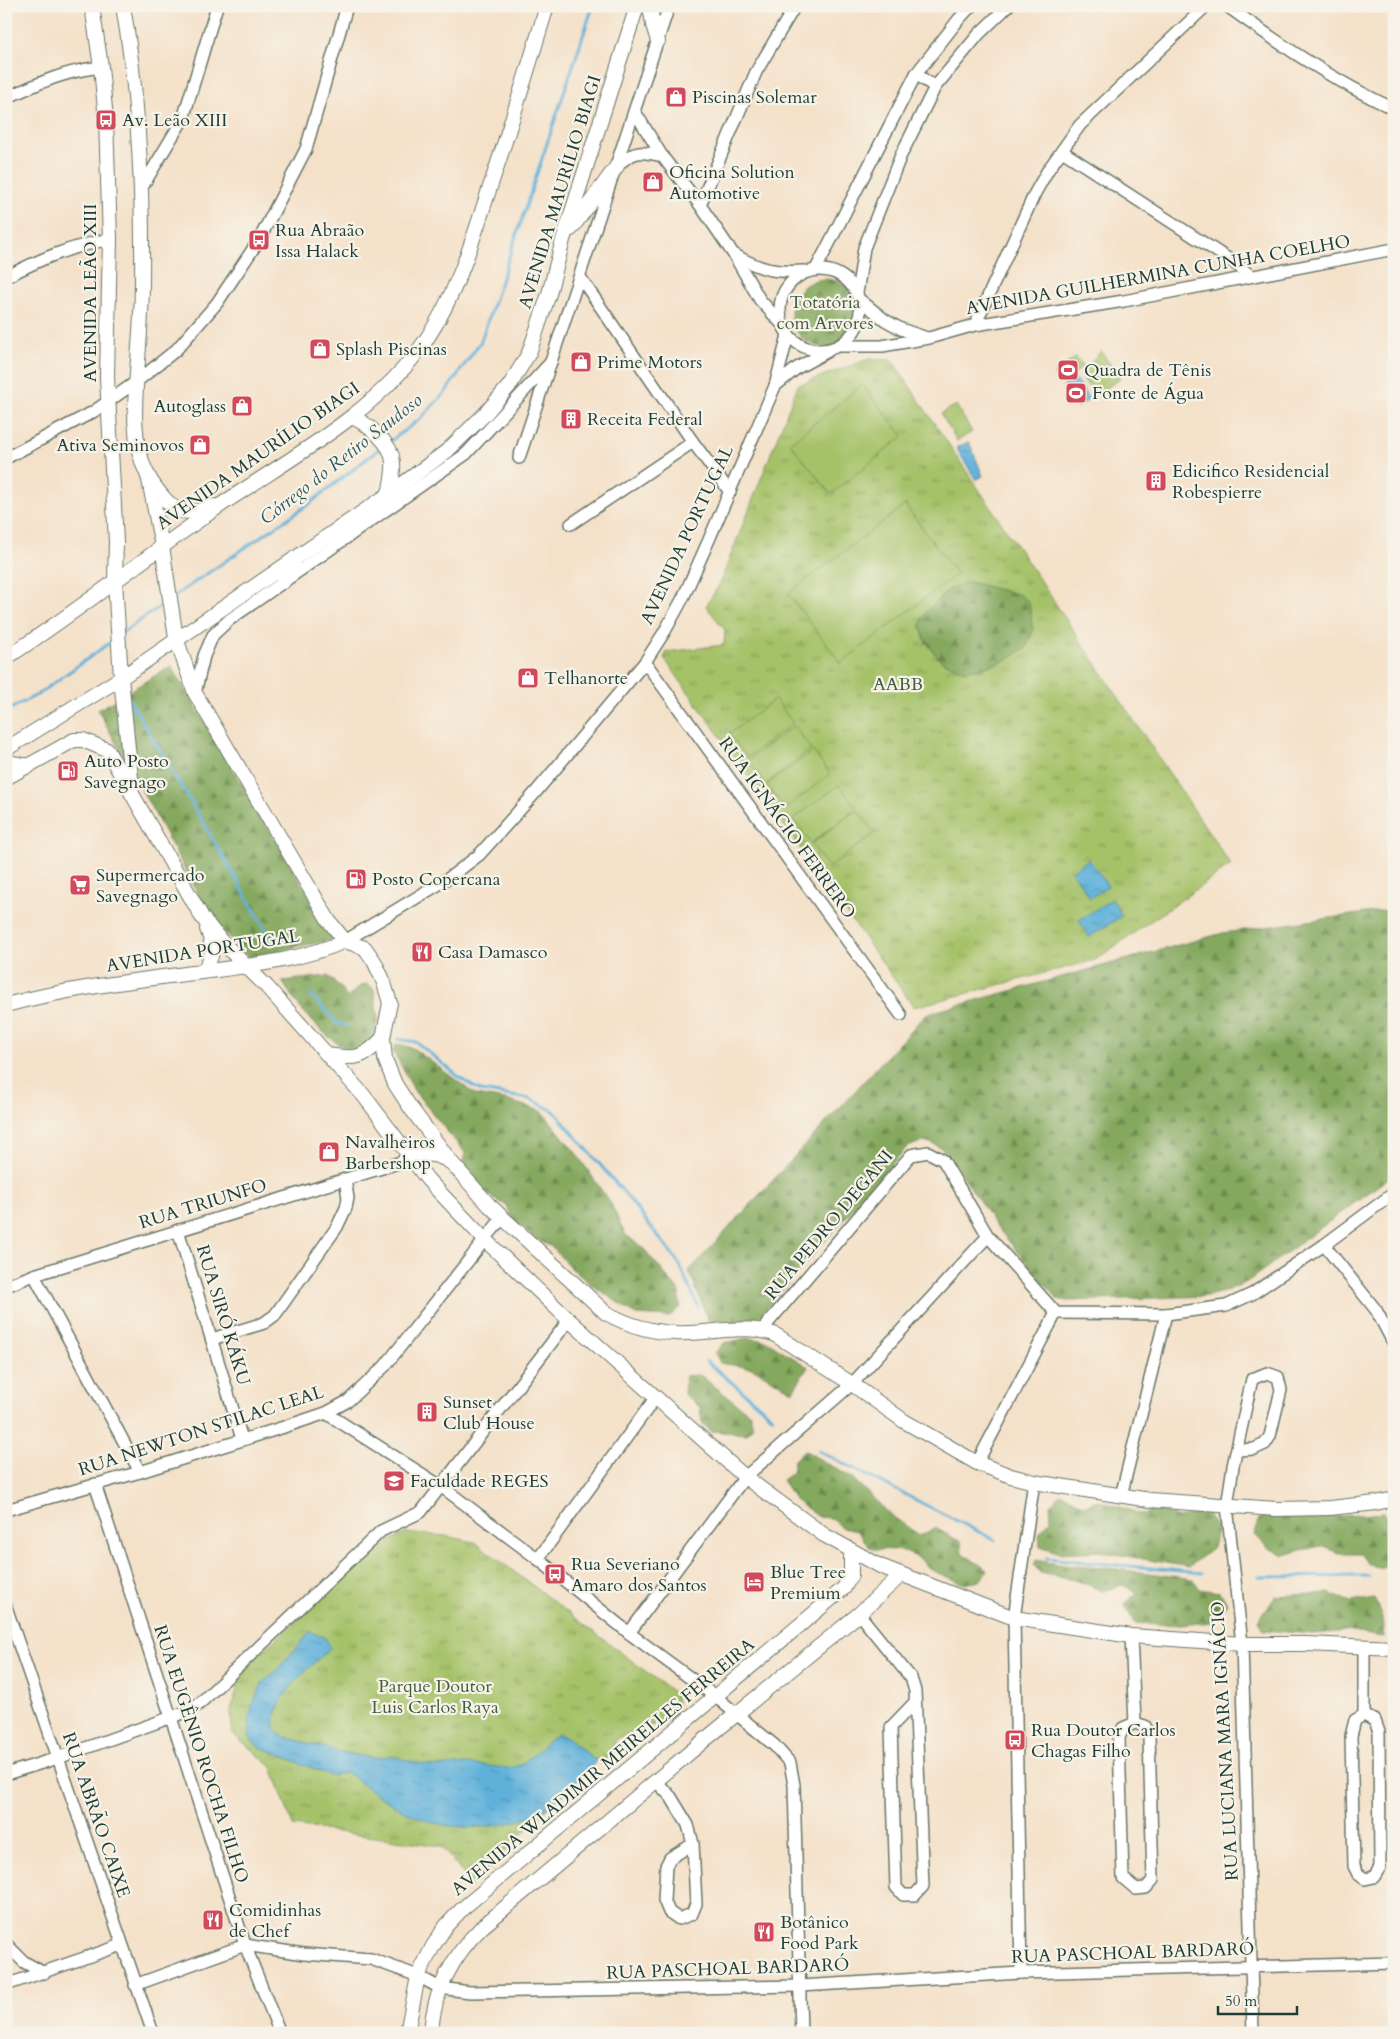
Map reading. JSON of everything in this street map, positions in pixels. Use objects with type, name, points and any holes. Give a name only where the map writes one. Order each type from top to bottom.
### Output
[{"type":"main road","name":"AVENIDA LEÃO XIII","points":[[92,6],[106,120],[110,239],[108,400],[116,542],[115,581],[121,678],[133,794]]},
{"type":"main road","points":[[123,6],[130,44],[136,102],[141,189],[142,282],[134,416],[136,440],[148,475],[162,546],[176,638],[195,693],[328,921],[345,941],[365,948],[374,961],[383,980],[390,1003],[383,1038],[385,1059],[395,1084],[451,1162],[502,1218],[606,1313],[623,1322],[643,1329],[675,1333],[742,1329],[762,1330],[774,1334],[852,1384],[904,1421],[977,1463],[1011,1476],[1034,1482],[1150,1500],[1276,1509],[1330,1508],[1394,1499]]},
{"type":"main road","name":"AVENIDA MAURÍLIO BIAGI","points":[[6,658],[40,637],[222,504],[352,417],[384,391],[405,368],[427,339],[450,299],[472,244],[547,6]]},
{"type":"main road","name":"AVENIDA MAURÍLIO BIAGI","points":[[6,749],[121,678],[176,638],[388,494],[447,451],[485,414],[510,385],[529,353],[549,294],[563,240],[637,6]]},
{"type":"main road","points":[[650,6],[658,41]]},
{"type":"main road","points":[[563,240],[617,166]]},
{"type":"main road","points":[[352,417],[373,429],[392,455],[393,473],[388,494]]},
{"type":"main road","points":[[148,475],[166,501],[180,511],[201,510],[222,504]]},
{"type":"main road","points":[[283,582],[296,558]]},
{"type":"main road","points":[[6,778],[74,740],[83,740],[107,750],[202,916],[221,941],[328,1055],[364,1096],[411,1159],[484,1239],[569,1320],[745,1477],[824,1534],[851,1551],[900,1574],[1014,1618],[1132,1636],[1242,1644],[1394,1648]]},
{"type":"main road","points":[[6,762],[29,766]]},
{"type":"main road","points":[[202,916],[211,939],[213,953],[211,962],[202,972]]},
{"type":"main road","name":"AVENIDA PORTUGAL","points":[[6,1005],[49,993],[246,966],[322,951],[345,941]]},
{"type":"main road","points":[[328,1055],[357,1058],[369,1052],[383,1038]]},
{"type":"main road","points":[[411,1159],[429,1153],[451,1162]]},
{"type":"main road","name":"AVENIDA WLADIMIR MEIRELLES FERREIRA","points":[[407,2033],[418,1976],[433,1946],[446,1926],[462,1909],[844,1588],[851,1574],[851,1551]]},
{"type":"main road","points":[[430,2033],[440,1988],[452,1963],[466,1943],[482,1927],[736,1714],[859,1614],[900,1574]]},
{"type":"street","points":[[141,189],[183,119],[217,6]]},
{"type":"street","points":[[6,458],[93,412],[136,382],[176,350],[218,303],[259,240],[306,149],[347,6]]},
{"type":"street","points":[[519,458],[669,6]]},
{"type":"street","points":[[700,205],[756,72],[795,6]]},
{"type":"street","points":[[782,324],[781,298],[787,286],[796,277],[812,270],[916,74],[971,6]]},
{"type":"street","points":[[858,297],[864,248],[900,155],[935,87],[979,34],[1008,6]]},
{"type":"street","points":[[975,325],[1035,193],[1048,170],[1080,125],[1206,6]]},
{"type":"street","points":[[1227,6],[1299,58],[1357,92],[1394,109]]},
{"type":"street","points":[[6,98],[52,77],[78,69],[101,67]]},
{"type":"street","points":[[916,74],[935,87]]},
{"type":"street","points":[[635,112],[662,156],[700,205],[734,255],[760,300],[782,324],[788,335],[808,349],[820,350],[835,348],[850,338],[857,326],[861,313],[858,297],[852,284],[840,275],[826,269],[782,272],[767,270],[753,266],[734,255]]},
{"type":"street","points":[[1062,151],[1230,260],[1250,276]]},
{"type":"street","points":[[617,166],[629,154],[638,152],[662,156]]},
{"type":"street","points":[[6,277],[44,258],[78,246],[110,239]]},
{"type":"street","name":"AVENIDA GUILHERMINA CUNHA COELHO","points":[[835,348],[882,346],[929,338],[975,325],[1124,301],[1234,278],[1394,249]]},
{"type":"street","points":[[1230,260],[1234,278]]},
{"type":"street","points":[[580,277],[730,492]]},
{"type":"street","points":[[858,297],[885,320],[929,338]]},
{"type":"street","name":"AVENIDA PORTUGAL","points":[[345,941],[449,878],[479,855],[535,793],[644,662],[665,631],[683,598],[730,492],[775,386],[788,335]]},
{"type":"street","name":"AVENIDA PORTUGAL","points":[[775,386],[797,368],[835,348]]},
{"type":"street","name":"AVENIDA MAURÍLIO BIAGI","points":[[195,693],[204,656],[213,635],[227,622],[466,454],[551,362]]},
{"type":"street","points":[[571,524],[694,442]]},
{"type":"street","name":"AVENIDA MAURÍLIO BIAGI","points":[[176,638],[227,622]]},
{"type":"street","name":"RUA IGNÁCIO FERRERO","points":[[644,662],[901,1014]]},
{"type":"street","name":"RUA PEDRO DEGANI","points":[[762,1330],[911,1156],[928,1152],[943,1160],[988,1236]]},
{"type":"street","name":"RUA TRIUNFO","points":[[6,1286],[34,1275],[411,1159]]},
{"type":"street","points":[[212,1339],[264,1323],[275,1315],[337,1227],[346,1208],[348,1198],[345,1179]]},
{"type":"street","points":[[629,1633],[745,1477],[852,1384],[988,1236],[1056,1313],[1166,1314],[1226,1306],[1252,1294],[1324,1245],[1394,1193]]},
{"type":"street","name":"RUA NEWTON STILAC LEAL","points":[[6,1510],[140,1472],[326,1413],[348,1401],[385,1366],[502,1218]]},
{"type":"street","name":"RUA SIRÓ KÁKU","points":[[178,1230],[242,1439]]},
{"type":"street","points":[[1324,1245],[1376,1310],[1394,1344]]},
{"type":"street","points":[[34,1275],[140,1472]]},
{"type":"street","points":[[977,1463],[1056,1313]]},
{"type":"street","points":[[1121,1496],[1166,1314]]},
{"type":"street","points":[[6,1774],[58,1758],[184,1713],[198,1705],[381,1531],[421,1512],[569,1320]]},
{"type":"street","name":"RUA LUCIANA MARA IGNÁCIO","points":[[1237,1450],[1254,1449],[1266,1444],[1270,1436],[1280,1390],[1278,1377],[1267,1373],[1252,1379],[1237,1450],[1227,1506],[1242,1644],[1253,2033]]},
{"type":"street","points":[[538,1559],[656,1397]]},
{"type":"street","points":[[326,1413],[442,1487],[538,1559],[629,1633],[716,1697],[774,1745],[790,1763],[794,1786],[801,2033]]},
{"type":"street","points":[[1021,1973],[1014,1618],[1034,1482]]},
{"type":"street","name":"RUA EUGÊNIO ROCHA FILHO","points":[[95,1484],[245,1945],[280,2033]]},
{"type":"street","name":"RUA ABRÃO CAIXE","points":[[6,1608],[153,2033]]},
{"type":"street","points":[[859,1614],[911,1678],[915,1691],[923,1886],[915,1895],[903,1895],[896,1886],[891,1727],[915,1702]]},
{"type":"street","points":[[1132,1636],[1135,1723]]},
{"type":"street","points":[[1364,1646],[1364,1715]]},
{"type":"street","points":[[1364,1715],[1375,1721],[1379,1732],[1380,1867],[1374,1877],[1365,1879],[1358,1874],[1354,1866],[1350,1736],[1355,1720],[1364,1715]]},
{"type":"street","points":[[1135,1723],[1145,1726],[1149,1736],[1153,1880],[1146,1888],[1136,1889],[1123,1878],[1119,1738],[1123,1728],[1135,1723]]},
{"type":"street","points":[[656,1781],[671,1797],[688,1824],[692,1844],[696,1904],[692,1914],[679,1918],[669,1912],[664,1900],[666,1866],[670,1858],[692,1844]]},
{"type":"street","points":[[6,1944],[24,1962],[44,1973]]},
{"type":"street","points":[[6,1985],[122,1944]]},
{"type":"street","name":"RUA PASCHOAL BARDARÓ","points":[[135,1985],[245,1945],[304,1954],[371,1959],[418,1976],[440,1988],[470,1992],[800,1986],[1021,1973],[1394,1963]]},
{"type":"green space","name":"Totatória com Arvores","points":[[818,279],[832,279],[844,284],[854,294],[859,306],[859,320],[854,332],[844,342],[832,347],[818,347],[806,342],[796,332],[791,320],[791,306],[796,294],[806,284]]},
{"type":"green space","points":[[1101,351],[1120,379],[1094,396],[1081,375]]},
{"type":"green space","name":"Quadra de Tênis","points":[[1076,357],[1083,367],[1061,383],[1054,374]]},
{"type":"green space","name":"AABB","points":[[869,359],[892,360],[1231,865],[1095,960],[914,1007],[664,658],[667,652],[724,645],[725,630],[706,606],[719,585],[798,385]]},
{"type":"green space","points":[[862,385],[903,436],[831,494],[790,443]]},
{"type":"green space","points":[[956,405],[972,432],[957,441],[941,414]]},
{"type":"green space","points":[[905,505],[957,574],[841,663],[788,594]]},
{"type":"green space","points":[[970,582],[1020,595],[1029,602],[1033,631],[1026,648],[1008,659],[986,667],[965,671],[941,661],[925,641],[920,625],[925,613],[948,590]]},
{"type":"green space","points":[[171,666],[335,939],[247,957],[212,919],[98,710]]},
{"type":"green space","points":[[775,699],[793,723],[747,757],[729,734]]},
{"type":"green space","points":[[794,726],[811,749],[766,784],[748,760]]},
{"type":"green space","points":[[813,751],[830,774],[785,809],[767,785]]},
{"type":"green space","points":[[839,785],[857,808],[811,843],[793,819]]},
{"type":"green space","points":[[857,810],[875,833],[829,867],[811,844]]},
{"type":"green space","points":[[1394,909],[1394,1174],[1247,1282],[1209,1296],[1068,1301],[1057,1299],[996,1226],[947,1152],[936,1145],[923,1142],[906,1148],[759,1317],[743,1326],[708,1320],[689,1271],[926,1014],[1223,933]]},
{"type":"green space","points":[[328,976],[341,988],[347,998],[360,986],[367,984],[374,989],[378,1020],[372,1040],[359,1050],[342,1046],[323,1032],[293,999],[282,981]]},
{"type":"green space","points":[[396,1044],[413,1048],[476,1095],[505,1100],[542,1111],[576,1153],[611,1204],[625,1234],[644,1249],[679,1291],[680,1307],[669,1317],[636,1315],[589,1283],[569,1266],[552,1247],[536,1239],[514,1222],[507,1206],[485,1193],[462,1165],[465,1153],[415,1092],[393,1051]]},
{"type":"green space","points":[[748,1338],[767,1341],[808,1367],[793,1391],[752,1368],[720,1363],[715,1353],[724,1343]]},
{"type":"green space","points":[[700,1375],[750,1414],[753,1426],[747,1434],[711,1431],[702,1423],[700,1407],[684,1394],[685,1376]]},
{"type":"green space","points":[[804,1450],[852,1478],[892,1516],[920,1536],[935,1528],[961,1542],[962,1553],[988,1570],[980,1581],[964,1584],[931,1570],[919,1558],[901,1550],[871,1549],[857,1531],[843,1528],[831,1518],[819,1517],[795,1500],[782,1480],[792,1473],[794,1460]]},
{"type":"green space","points":[[1061,1493],[1086,1506],[1097,1500],[1144,1515],[1152,1509],[1178,1518],[1205,1511],[1218,1528],[1213,1547],[1189,1567],[1098,1551],[1060,1553],[1040,1546],[1039,1533],[1051,1519],[1050,1505]]},
{"type":"green space","points":[[1272,1513],[1328,1516],[1383,1513],[1390,1520],[1386,1538],[1386,1568],[1368,1565],[1361,1553],[1338,1553],[1322,1546],[1285,1555],[1268,1548],[1255,1535],[1258,1519]]},
{"type":"green space","name":"Parque Doutor Luis Carlos Raya","points":[[406,1533],[445,1536],[475,1542],[673,1692],[677,1704],[673,1718],[617,1738],[605,1766],[596,1759],[472,1885],[441,1846],[293,1826],[272,1767],[232,1733],[231,1710],[243,1669],[374,1549]]},
{"type":"green space","points":[[1036,1560],[1062,1565],[1116,1569],[1194,1579],[1199,1589],[1220,1592],[1227,1603],[1212,1622],[1180,1625],[1134,1623],[1125,1605],[1137,1592],[1122,1585],[1103,1591],[1078,1581],[1040,1573],[1034,1565]]},
{"type":"green space","points":[[1328,1593],[1351,1602],[1374,1598],[1382,1618],[1384,1637],[1346,1631],[1313,1634],[1263,1630],[1258,1620],[1276,1596]]},
{"type":"water","name":"Fonte de Água","points":[[1076,380],[1090,400],[1076,407],[1064,386]]},
{"type":"water","points":[[969,442],[983,476],[976,480],[956,448]]},
{"type":"water","points":[[1089,859],[1108,886],[1090,898],[1072,871]]},
{"type":"water","points":[[1112,899],[1122,916],[1089,937],[1079,920]]},
{"type":"water","points":[[310,1632],[324,1637],[331,1647],[294,1683],[279,1704],[275,1715],[275,1726],[281,1736],[372,1758],[390,1756],[436,1767],[466,1764],[508,1768],[521,1765],[557,1734],[567,1737],[596,1761],[556,1801],[531,1816],[504,1824],[462,1827],[435,1823],[400,1809],[346,1772],[332,1776],[257,1746],[250,1738],[249,1721],[252,1706],[263,1682],[277,1670]]},
{"type":"waterway","name":"Córrego do Retiro Saudoso","points":[[388,443],[420,419],[445,393],[481,341],[593,6]]},
{"type":"waterway","name":"Córrego do Retiro Saudoso","points":[[173,597],[309,504],[383,446]]},
{"type":"waterway","name":"Córrego do Retiro Saudoso","points":[[122,633],[166,602]]},
{"type":"waterway","name":"Córrego do Retiro Saudoso","points":[[6,711],[37,695],[115,639]]},
{"type":"waterway","points":[[129,699],[270,937]]},
{"type":"waterway","points":[[310,994],[337,1023],[347,1026]]},
{"type":"waterway","points":[[398,1039],[416,1042],[464,1081],[481,1091],[530,1099],[554,1111],[626,1195],[679,1263],[698,1307]]},
{"type":"waterway","points":[[706,1361],[773,1417]]},
{"type":"waterway","points":[[819,1451],[995,1540]]},
{"type":"waterway","points":[[1046,1558],[1201,1573]]},
{"type":"waterway","points":[[1259,1577],[1369,1576]]},
{"type":"place","name":"Piscinas Solemar","points":[[676,97]]},
{"type":"place","name":"Av. Leão XIII","points":[[106,120]]},
{"type":"place","name":"Oficina Solution Automotive","points":[[653,182]]},
{"type":"place","name":"Rua Abraão Issa Halack","points":[[259,240]]},
{"type":"place","name":"Splash Piscinas","points":[[320,349]]},
{"type":"place","name":"Prime Motors","points":[[581,362]]},
{"type":"place","name":"Quadra de Tênis","points":[[1068,370]]},
{"type":"place","name":"Fonte de Água","points":[[1076,393]]},
{"type":"place","name":"Autoglass","points":[[242,406]]},
{"type":"place","name":"Receita Federal","points":[[571,419]]},
{"type":"place","name":"Ativa Seminovos","points":[[200,445]]},
{"type":"place","name":"Edicifico Residencial Robespierre","points":[[1156,481]]},
{"type":"place","name":"Telhanorte","points":[[528,678]]},
{"type":"place","name":"Auto Posto Savegnago","points":[[68,771]]},
{"type":"place","name":"Posto Copercana","points":[[356,879]]},
{"type":"place","name":"Supermercado Savegnago","points":[[80,885]]},
{"type":"place","name":"Casa Damasco","points":[[422,952]]},
{"type":"place","name":"Navalheiros Barbershop","points":[[329,1152]]},
{"type":"place","name":"Sunset Club House","points":[[427,1412]]},
{"type":"place","name":"Faculdade REGES","points":[[394,1481]]},
{"type":"place","name":"Rua Severiano Amaro dos Santos","points":[[555,1574]]},
{"type":"place","name":"Blue Tree Premium","points":[[754,1582]]},
{"type":"place","name":"Rua Doutor Carlos Chagas Filho","points":[[1015,1740]]},
{"type":"place","name":"Comidinhas de Chef","points":[[213,1920]]},
{"type":"place","name":"Botânico Food Park","points":[[764,1932]]}]
